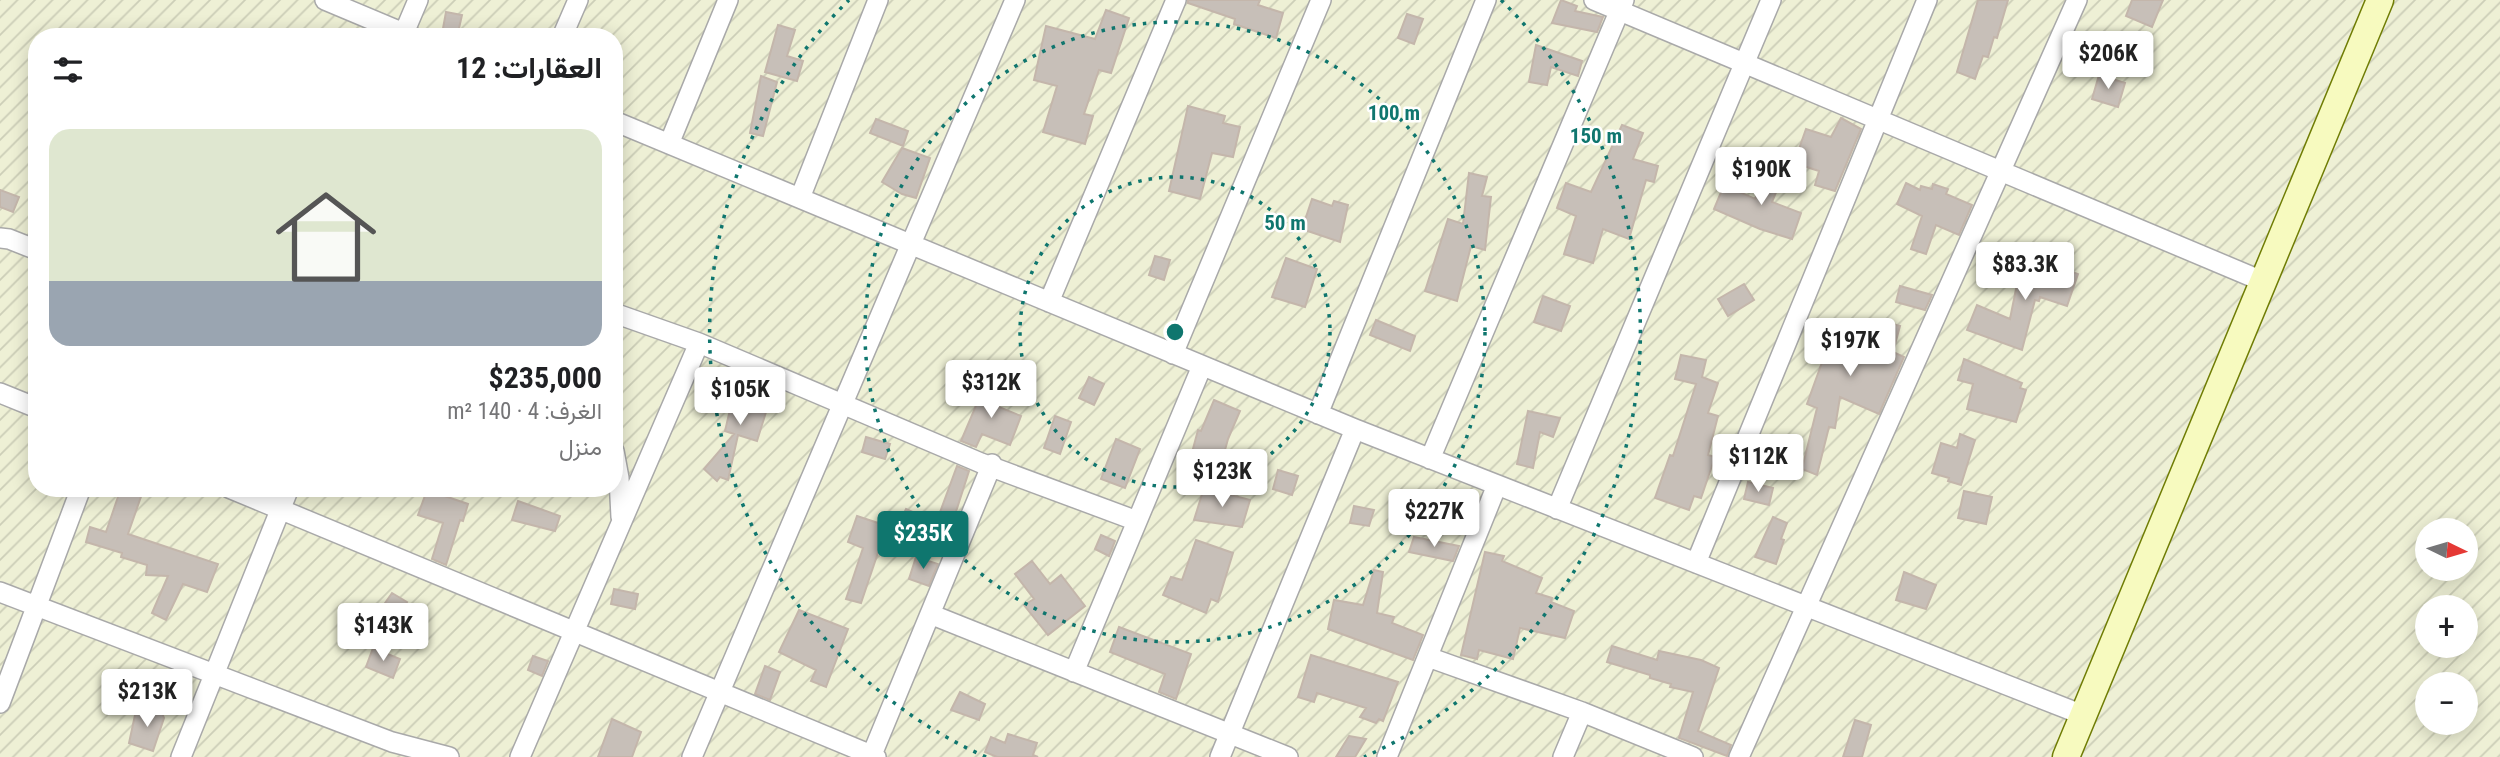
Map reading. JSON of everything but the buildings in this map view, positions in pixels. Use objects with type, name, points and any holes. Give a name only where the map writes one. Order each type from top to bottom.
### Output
[{"type":"main road","points":[[2066,757],[2380,0]]},
{"type":"street","points":[[325,0],[392,28]]},
{"type":"street","points":[[411,28],[418,0]]},
{"type":"street","points":[[566,28],[578,0]]},
{"type":"street","points":[[669,144],[728,0]]},
{"type":"street","points":[[800,198],[878,0]]},
{"type":"street","points":[[692,757],[1015,0]]},
{"type":"street","points":[[1049,302],[1176,0]]},
{"type":"street","points":[[1173,354],[1321,0]]},
{"type":"street","points":[[1318,414],[1486,0]]},
{"type":"street","points":[[1594,0],[1622,5],[1745,63],[2262,281]]},
{"type":"street","points":[[1557,509],[1771,0]]},
{"type":"street","points":[[1696,563],[1927,0]]},
{"type":"street","points":[[1739,757],[2077,0]]},
{"type":"street","points":[[1430,459],[1622,5]]},
{"type":"street","points":[[623,125],[1354,429],[2084,715]]},
{"type":"street","points":[[0,239],[9,239],[28,246]]},
{"type":"street","points":[[623,316],[699,343],[992,465],[1137,521]]},
{"type":"street","points":[[623,480],[699,343]]},
{"type":"street","points":[[1074,672],[1202,366]]},
{"type":"street","points":[[0,393],[28,404]]},
{"type":"street","points":[[1220,757],[1354,429]]},
{"type":"street","points":[[250,497],[873,757],[992,465]]},
{"type":"street","points":[[1387,757],[1497,485]]},
{"type":"street","points":[[0,703],[78,497]]},
{"type":"street","points":[[181,757],[286,497]]},
{"type":"street","points":[[520,757],[621,522],[622,497]]},
{"type":"street","points":[[0,592],[215,674],[387,749],[449,757]]},
{"type":"street","points":[[930,614],[1288,757]]},
{"type":"street","points":[[1428,657],[1582,712],[1693,757]]},
{"type":"street","points":[[1563,757],[1582,712]]},
{"type":"green space","points":[[0,0],[2500,0],[2500,757],[0,757]]}]
